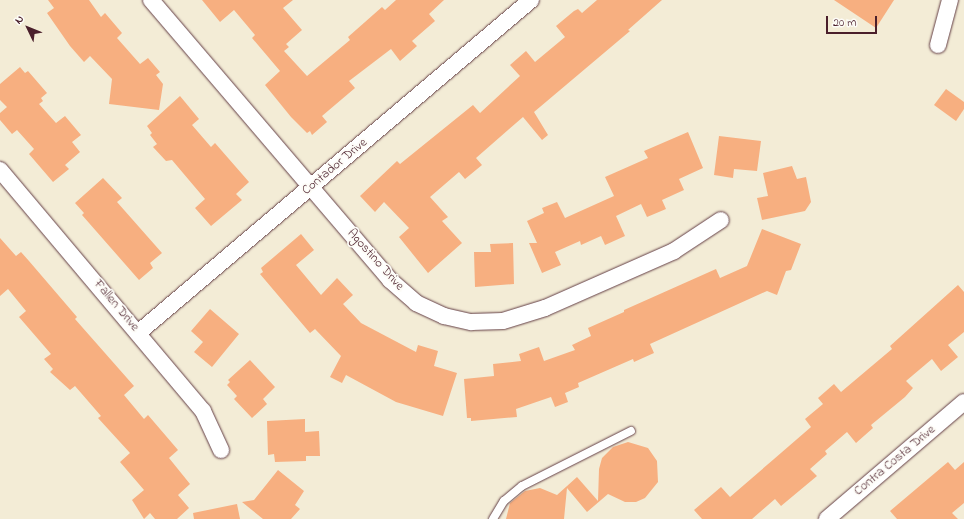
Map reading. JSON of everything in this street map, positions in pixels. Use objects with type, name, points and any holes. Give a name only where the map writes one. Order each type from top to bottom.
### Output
[{"type":"street","name":"Agostino Drive","points":[[151,0],[390,280],[416,303],[444,316],[471,322],[503,321],[545,308],[674,251],[721,220]]},
{"type":"street","name":"Contador Drive","points":[[138,333],[311,188],[531,0]]},
{"type":"street","points":[[938,45],[950,0]]},
{"type":"street","name":"Fallen Drive","points":[[0,170],[203,411],[221,450]]},
{"type":"street","name":"Contra Costa Drive","points":[[827,519],[964,402]]},
{"type":"lane","points":[[493,519],[504,501],[522,486],[631,432]]},
{"type":"building","points":[[48,0],[89,0],[101,17],[105,13],[122,33],[117,38],[140,64],[148,58],[160,72],[156,75],[163,84],[159,110],[109,104],[112,79],[90,56],[84,62],[70,46],[47,13],[54,8]]},
{"type":"building","points":[[202,0],[293,0],[283,8],[302,30],[286,44],[289,47],[284,51],[307,76],[350,40],[348,37],[382,7],[385,10],[396,0],[444,0],[429,14],[435,21],[412,41],[417,46],[400,61],[391,49],[349,81],[355,88],[322,116],[327,122],[312,135],[310,131],[307,133],[291,117],[265,85],[280,71],[252,38],[255,35],[234,10],[220,22]]},
{"type":"building","points":[[597,0],[662,0],[628,30],[630,31],[534,112],[548,135],[542,140],[523,117],[476,158],[482,165],[465,179],[459,172],[430,197],[448,217],[442,221],[462,243],[428,273],[399,237],[409,228],[384,202],[375,212],[360,196],[397,161],[400,164],[473,105],[480,113],[520,76],[510,65],[526,51],[535,62],[565,37],[556,26],[574,11],[578,9],[582,13]]},
{"type":"building","points":[[834,0],[894,0],[876,28]]},
{"type":"building","points":[[20,67],[25,73],[28,71],[47,93],[41,98],[43,101],[39,104],[56,123],[65,116],[81,135],[72,142],[80,152],[65,165],[69,169],[53,182],[29,154],[34,149],[17,130],[12,134],[0,120],[0,113],[7,107],[0,100],[0,84]]},
{"type":"building","points":[[946,89],[964,102],[964,109],[956,121],[934,105]]},
{"type":"building","points":[[180,96],[199,119],[192,125],[211,147],[215,143],[249,182],[236,194],[242,200],[211,226],[195,208],[205,199],[172,160],[166,161],[153,147],[157,144],[150,135],[152,133],[147,126]]},
{"type":"building","points":[[688,132],[703,168],[679,179],[684,190],[662,200],[666,209],[647,217],[641,204],[616,216],[625,236],[605,245],[601,236],[581,245],[580,241],[555,252],[561,265],[542,273],[529,243],[537,243],[527,221],[544,213],[542,208],[557,202],[565,218],[614,196],[605,177],[648,158],[644,151]]},
{"type":"building","points":[[719,136],[761,141],[757,171],[734,169],[733,178],[714,175]]},
{"type":"building","points":[[792,166],[797,179],[806,177],[811,202],[805,211],[762,220],[757,198],[768,196],[763,173]]},
{"type":"building","points":[[103,178],[122,198],[117,202],[162,253],[150,263],[153,268],[139,280],[82,215],[84,213],[75,203]]},
{"type":"building","points":[[762,229],[801,244],[791,270],[786,271],[777,295],[767,291],[650,344],[654,353],[634,362],[633,359],[578,383],[579,387],[565,393],[568,402],[555,407],[551,397],[516,409],[517,417],[471,421],[471,418],[467,418],[464,379],[494,376],[493,364],[521,361],[519,354],[539,347],[544,361],[575,350],[572,345],[591,336],[588,328],[624,312],[624,310],[716,269],[720,278],[747,266]]},
{"type":"building","points":[[301,234],[314,250],[296,265],[321,295],[337,278],[353,295],[343,304],[361,323],[416,352],[418,345],[438,351],[434,366],[457,373],[443,416],[396,402],[346,375],[342,383],[330,377],[341,356],[315,329],[310,333],[260,274],[263,272],[261,268]]},
{"type":"building","points":[[0,238],[16,256],[21,252],[77,317],[75,319],[134,386],[124,395],[144,419],[148,415],[178,450],[169,458],[190,484],[178,495],[189,508],[177,519],[155,519],[150,513],[144,519],[132,500],[144,490],[120,462],[130,453],[98,418],[101,416],[75,386],[70,390],[50,372],[53,369],[44,359],[51,354],[19,317],[26,311],[8,289],[0,296]]},
{"type":"building","points":[[513,243],[514,284],[475,287],[474,252],[491,252],[490,244]]},
{"type":"building","points":[[958,285],[964,292],[964,332],[948,345],[958,357],[941,371],[932,359],[906,381],[913,388],[905,397],[871,425],[873,428],[856,443],[847,432],[825,451],[827,454],[810,469],[817,476],[781,506],[775,499],[752,519],[702,519],[694,510],[721,487],[730,497],[811,427],[805,419],[823,404],[818,398],[834,384],[841,392],[892,349],[890,346]]},
{"type":"building","points":[[210,309],[239,334],[212,367],[194,352],[203,342],[191,331]]},
{"type":"building","points":[[250,360],[275,387],[263,399],[267,404],[252,418],[234,399],[237,396],[227,385],[230,382],[228,380]]},
{"type":"building","points":[[305,419],[305,432],[319,431],[320,456],[306,456],[306,461],[275,462],[274,454],[268,455],[267,421]]},
{"type":"building","points":[[628,442],[648,448],[657,461],[658,482],[645,498],[636,502],[625,502],[608,494],[587,512],[567,488],[564,519],[506,519],[510,503],[525,491],[540,488],[557,495],[577,477],[598,501],[599,469],[602,458],[613,447]]},
{"type":"building","points":[[948,462],[955,470],[964,462],[964,503],[952,513],[958,519],[897,519],[890,511]]},
{"type":"building","points":[[278,470],[304,491],[295,505],[300,509],[291,519],[263,519],[242,502],[254,500]]},
{"type":"building","points":[[237,504],[240,519],[194,519],[193,513]]}]
